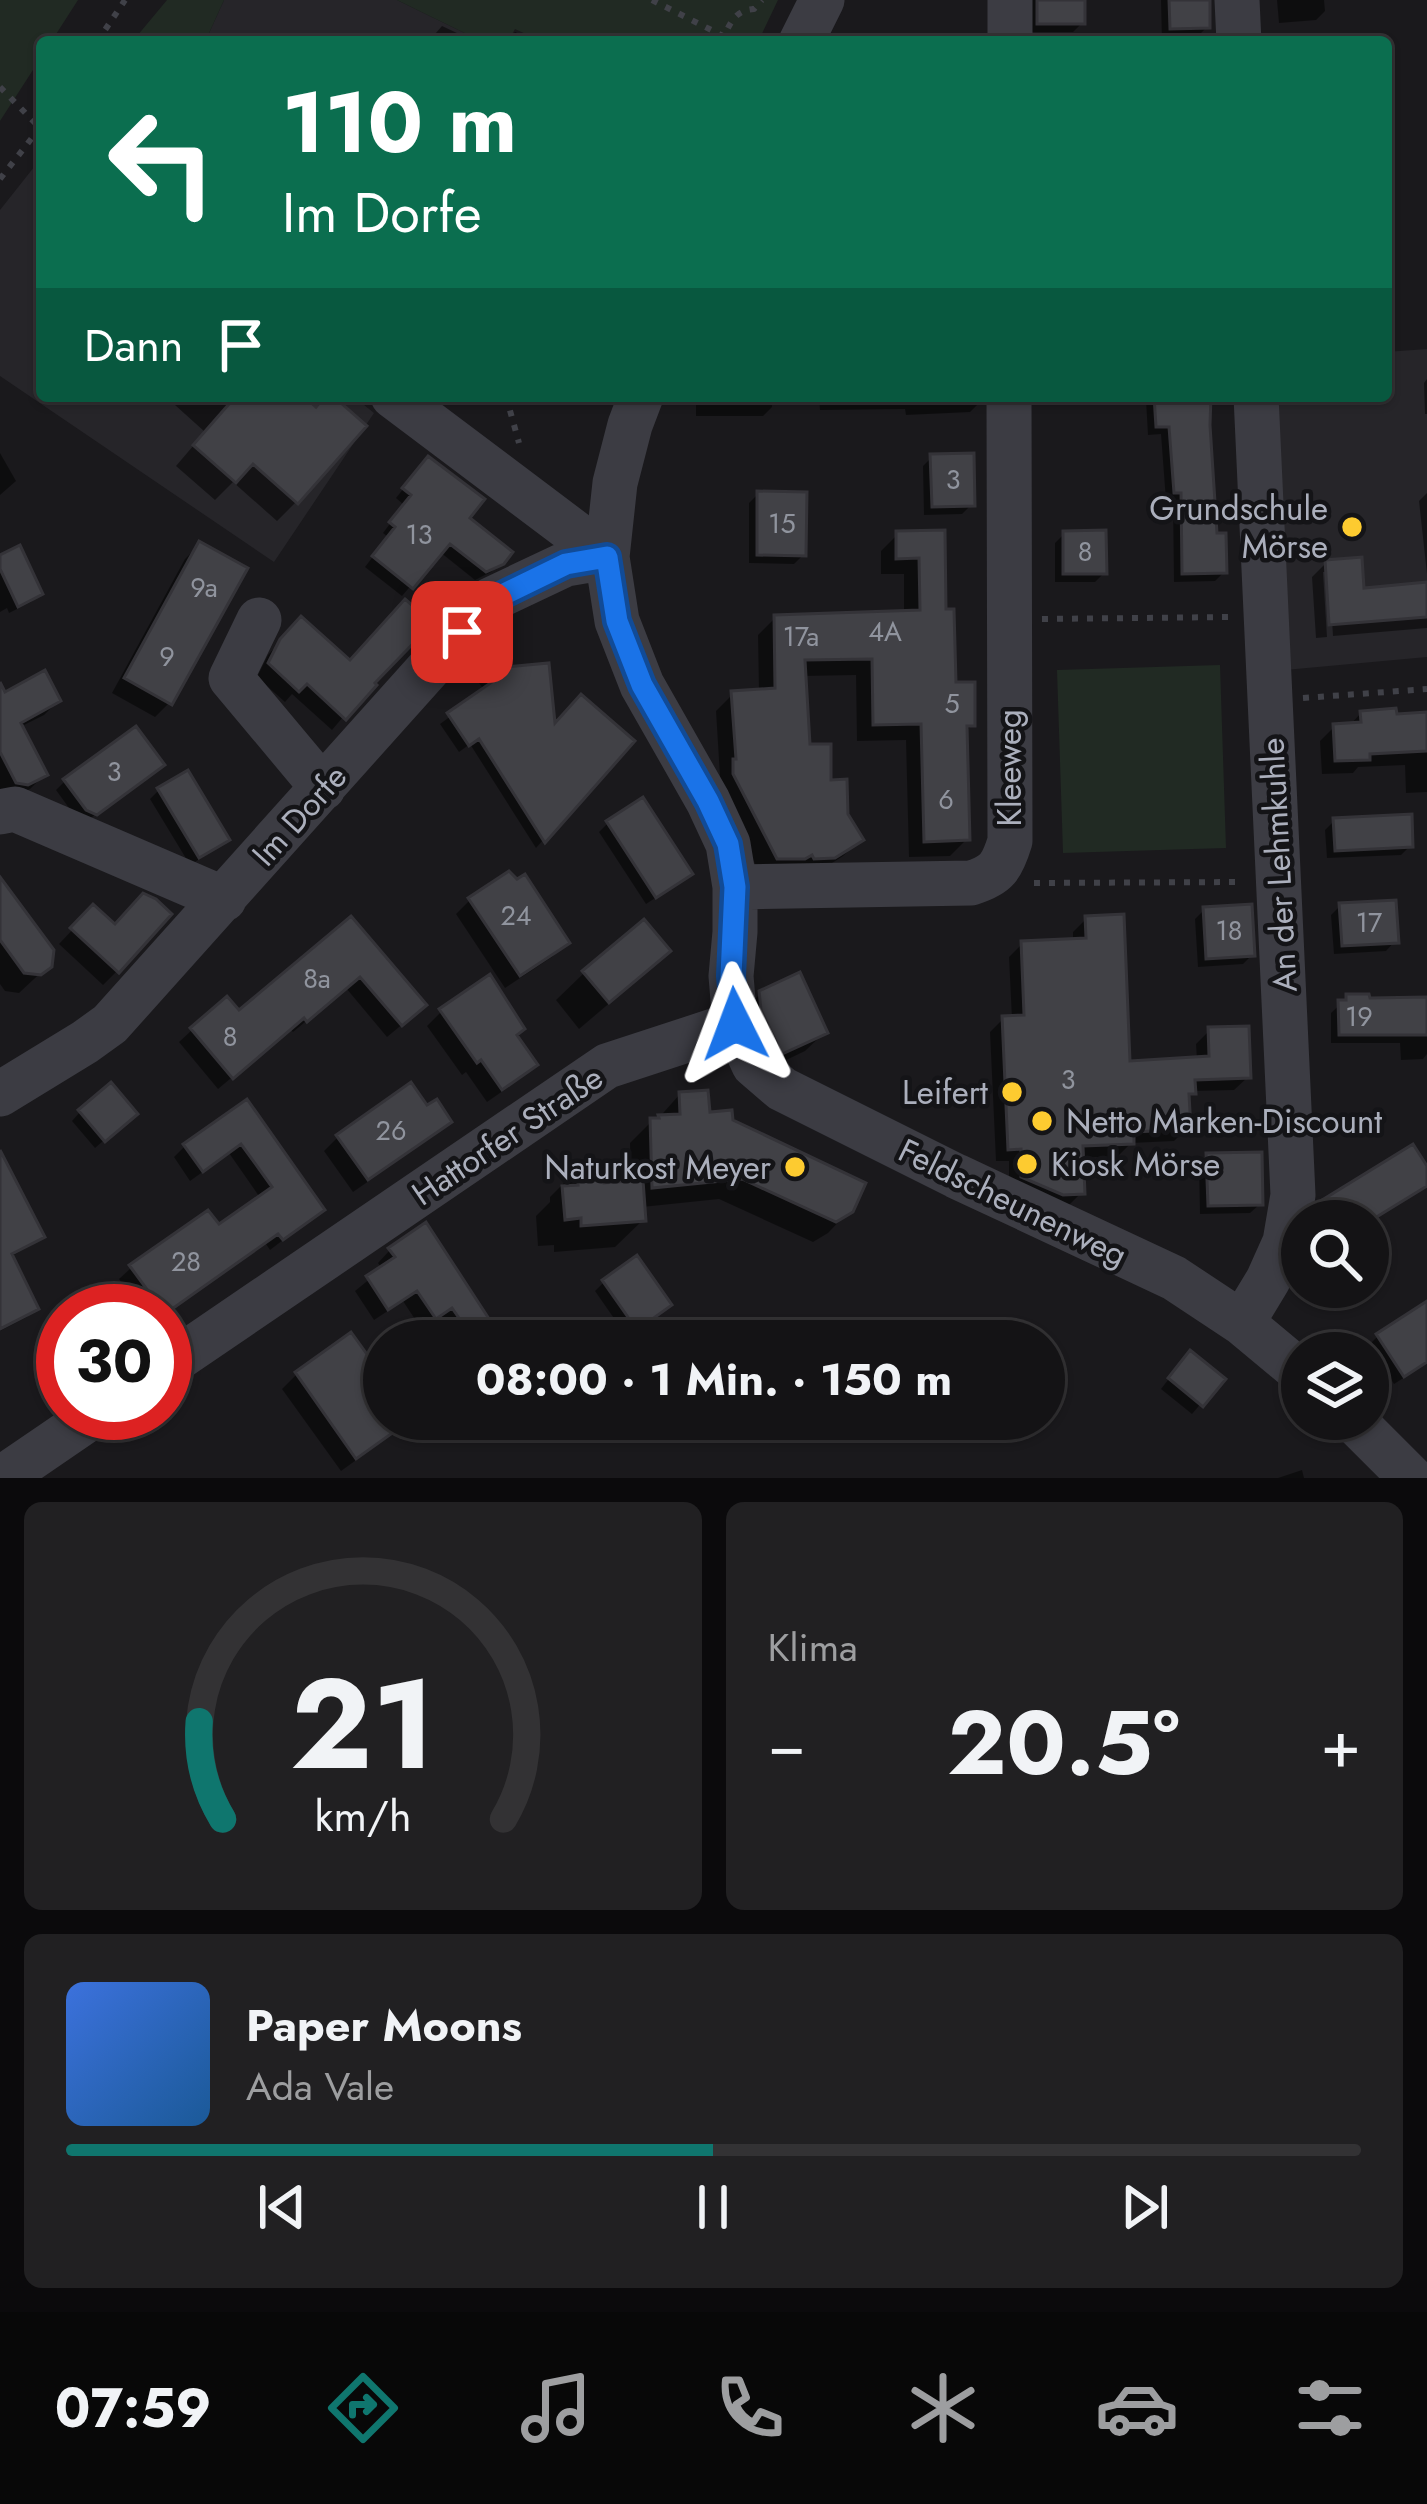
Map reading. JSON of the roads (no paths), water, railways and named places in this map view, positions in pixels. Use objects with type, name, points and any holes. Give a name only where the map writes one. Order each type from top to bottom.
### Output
[{"type":"street","points":[[804,36],[822,0]]},
{"type":"street","points":[[1010,0],[1010,36]]},
{"type":"street","points":[[1237,0],[1239,36]]},
{"type":"street","points":[[401,402],[607,557]]},
{"type":"street","points":[[639,402],[615,482],[607,557],[617,621],[642,685],[728,844],[735,887],[731,976],[735,1024]]},
{"type":"street","name":"Kleeweg","points":[[735,887],[971,884],[989,878],[1003,864],[1010,842],[1009,402]]},
{"type":"street","name":"An der Lehmkuhle","points":[[1242,1323],[1285,1242],[1293,1195],[1256,402]]},
{"type":"street","name":"Im Dorfe","points":[[0,1094],[110,1024],[490,601],[566,564],[607,557]]},
{"type":"street","points":[[260,620],[230,678],[323,788]]},
{"type":"street","points":[[5,801],[224,899]]},
{"type":"street","name":"Feldscheunenweg","points":[[735,1024],[754,1065],[782,1089],[1174,1278],[1281,1356]]},
{"type":"street","name":"Hattorfer Straße","points":[[192,1348],[607,1066],[735,1024]]},
{"type":"street","points":[[2,1478],[58,1440]]},
{"type":"street","points":[[1377,1440],[1411,1468]]},
{"type":"place","name":"Grundschule Mörse","points":[[1352,527]]},
{"type":"place","name":"Leifert","points":[[1012,1092]]},
{"type":"place","name":"Netto Marken-Discount","points":[[1042,1121]]},
{"type":"place","name":"Kiosk Mörse","points":[[1027,1164]]},
{"type":"place","name":"Naturkost Meyer","points":[[795,1167]]}]
